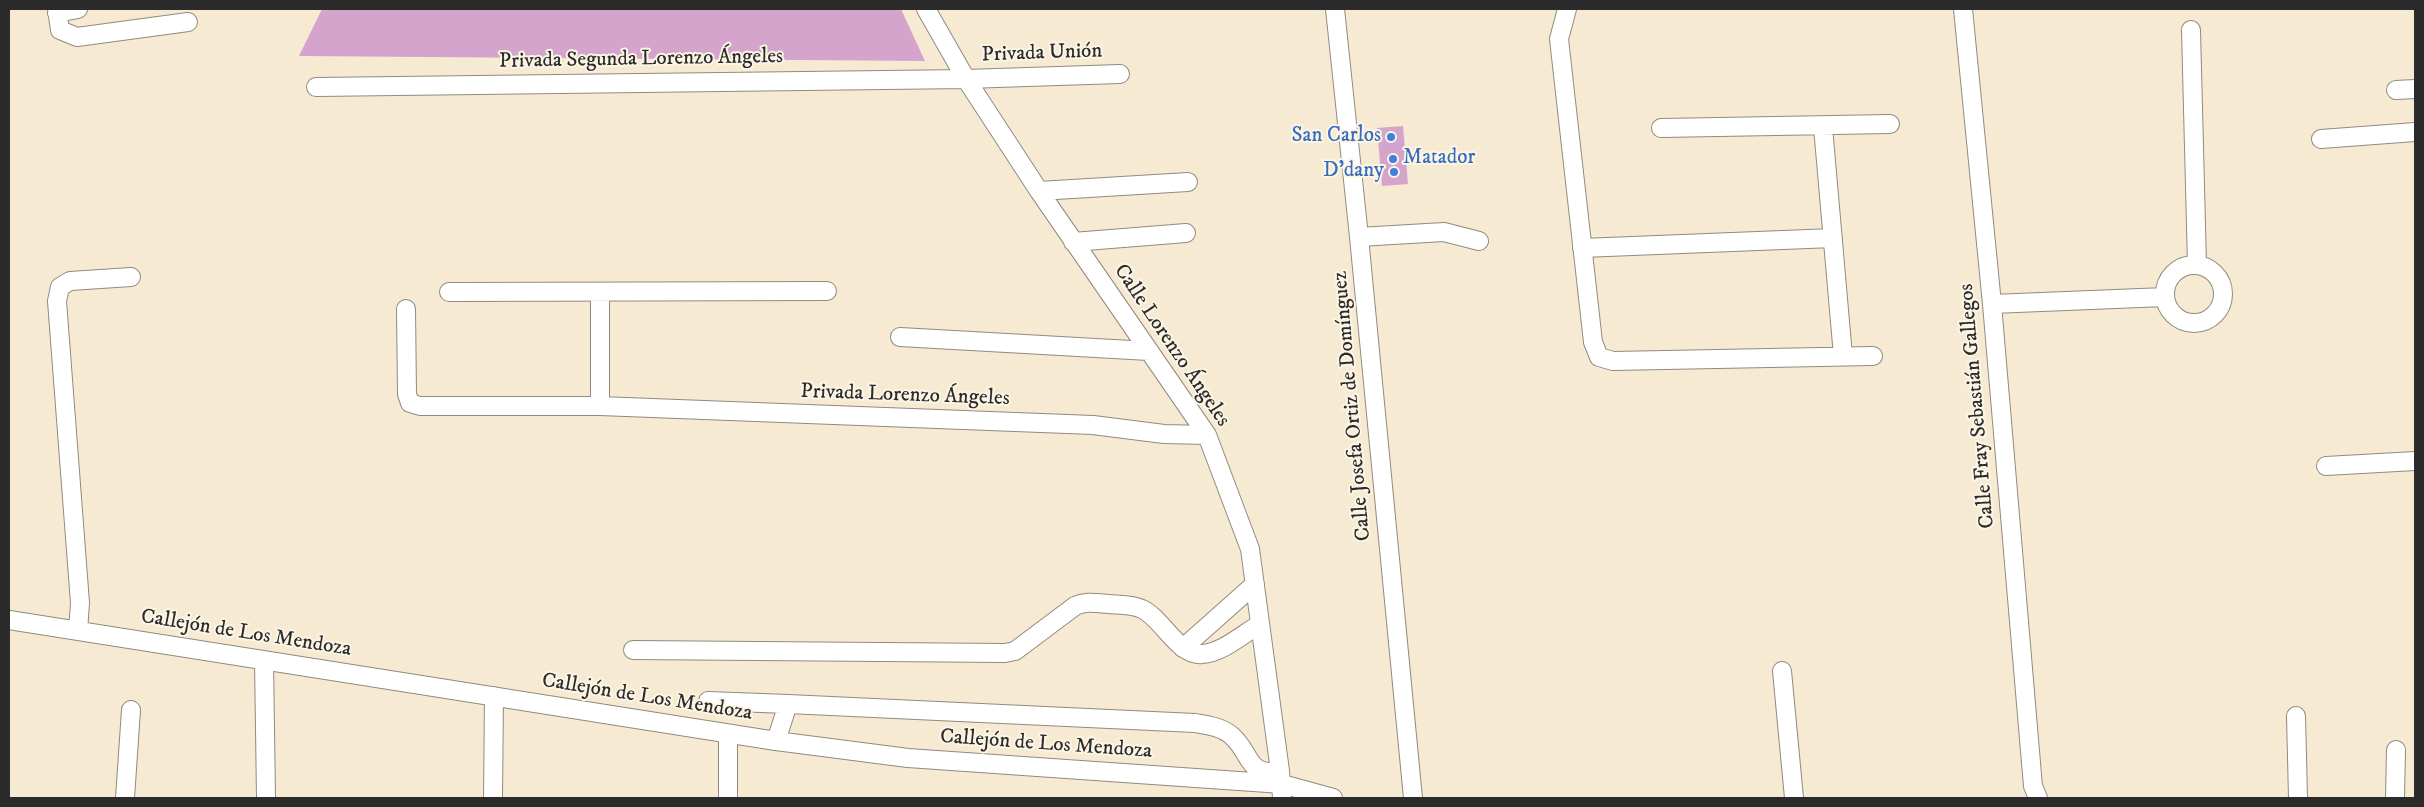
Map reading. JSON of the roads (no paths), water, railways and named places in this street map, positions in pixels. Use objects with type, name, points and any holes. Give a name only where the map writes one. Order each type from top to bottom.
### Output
[{"type":"street","points":[[78,9],[57,11],[60,30],[77,36],[188,22]]},
{"type":"street","name":"Calle Lorenzo Ángeles","points":[[926,9],[966,79],[1039,191],[1207,435],[1250,549],[1281,784]]},
{"type":"street","name":"Calle Josefa Ortiz de Domínguez","points":[[1335,9],[1413,798]]},
{"type":"street","points":[[1568,9],[1559,39],[1593,342],[1599,357],[1613,361],[1872,356]]},
{"type":"street","name":"Calle Fray Sebastián Gallegos","points":[[1963,9],[1992,304],[2033,786],[2038,798]]},
{"type":"street","points":[[2191,30],[2197,265]]},
{"type":"street","name":"Privada Unión","points":[[966,79],[1120,74]]},
{"type":"street","name":"Privada Segunda Lorenzo Ángeles","points":[[316,87],[966,79]]},
{"type":"street","points":[[2396,90],[2415,89]]},
{"type":"street","points":[[1662,128],[1823,127],[1890,124]]},
{"type":"street","points":[[1823,127],[1843,356]]},
{"type":"street","points":[[2322,139],[2415,132]]},
{"type":"street","points":[[1039,191],[1188,182]]},
{"type":"street","points":[[1359,237],[1444,232],[1479,241]]},
{"type":"street","points":[[1073,242],[1186,233]]},
{"type":"street","points":[[1582,248],[1833,238]]},
{"type":"street","points":[[2188,265],[2197,265],[2211,270],[2220,280],[2223,291],[2222,302],[2216,313],[2207,320],[2196,323],[2184,322],[2174,316],[2168,307],[2165,297],[2169,278],[2177,270],[2188,265]]},
{"type":"street","points":[[78,631],[80,603],[57,301],[60,287],[70,281],[131,277]]},
{"type":"street","points":[[449,292],[827,291]]},
{"type":"street","points":[[600,292],[600,406]]},
{"type":"street","points":[[1992,304],[2165,297]]},
{"type":"street","name":"Privada Lorenzo Ángeles","points":[[406,309],[407,394],[410,403],[420,406],[600,406],[1093,426],[1164,434],[1207,435]]},
{"type":"street","points":[[900,337],[1150,351]]},
{"type":"street","points":[[2326,466],[2415,461]]},
{"type":"street","points":[[1183,648],[1254,584]]},
{"type":"street","points":[[633,650],[1005,653],[1015,651],[1074,606],[1085,602],[1136,607],[1144,610],[1183,648],[1194,654],[1203,654],[1218,649],[1260,624]]},
{"type":"street","name":"Callejón de Los Mendoza","points":[[9,620],[776,741],[908,758],[1281,784]]},
{"type":"street","points":[[264,660],[266,798]]},
{"type":"street","points":[[1782,671],[1794,798]]},
{"type":"street","points":[[493,798],[494,696]]},
{"type":"street","points":[[708,701],[1195,723],[1214,726],[1231,734],[1244,749],[1252,766],[1281,784],[1333,798]]},
{"type":"street","points":[[776,741],[788,704]]},
{"type":"street","points":[[125,798],[131,710]]},
{"type":"street","points":[[2296,716],[2298,798]]},
{"type":"street","points":[[728,734],[728,798]]},
{"type":"street","points":[[2395,798],[2396,750]]},
{"type":"place","name":"San Carlos","points":[[1391,137]]},
{"type":"place","name":"Matador","points":[[1393,159]]},
{"type":"place","name":"D'dany","points":[[1394,172]]}]
